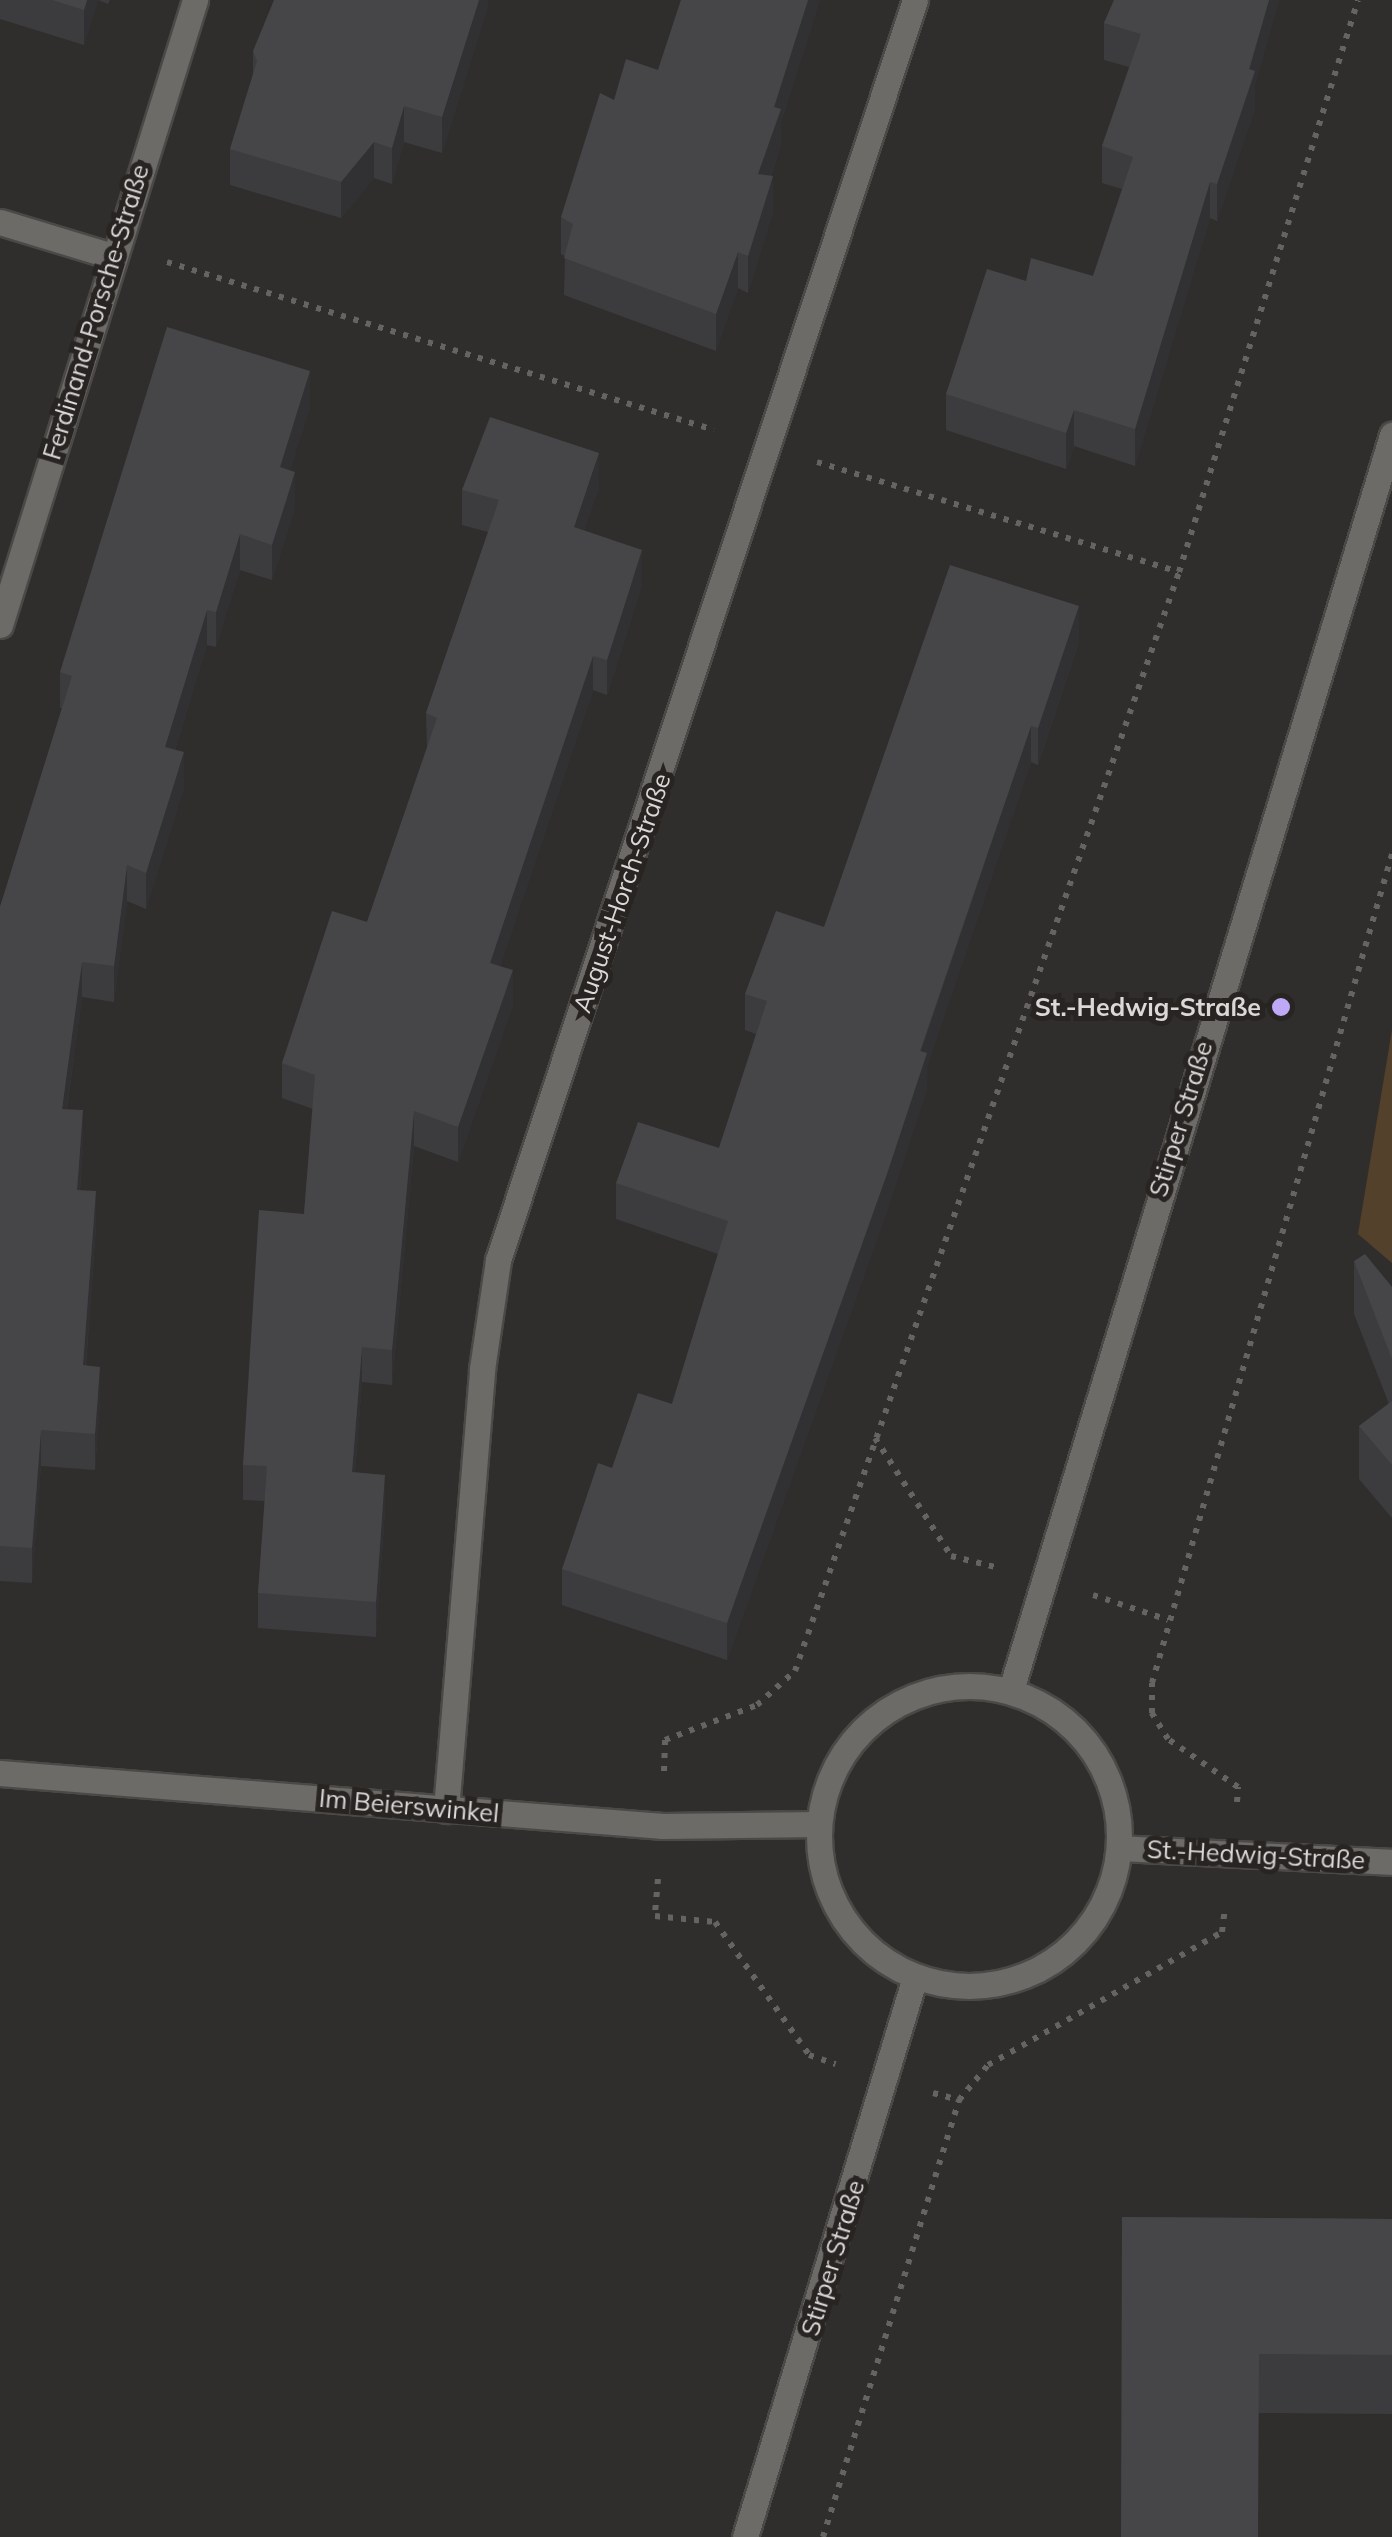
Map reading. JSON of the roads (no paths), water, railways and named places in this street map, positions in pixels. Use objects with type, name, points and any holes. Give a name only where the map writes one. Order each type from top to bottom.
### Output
[{"type":"street","name":"Ferdinand-Porsche-Straße","points":[[0,626],[112,256],[195,0]]},
{"type":"street","name":"August-Horch-Straße","points":[[446,1810],[482,1369],[498,1260],[771,448],[914,0]]},
{"type":"street","points":[[0,222],[112,256]]},
{"type":"street","name":"Stirper Straße","points":[[1011,1690],[1040,1577],[1392,434]]},
{"type":"street","points":[[931,1690],[1011,1690],[1055,1710],[1096,1756],[1115,1800],[1119,1848],[1108,1892],[1084,1932],[1050,1963],[1007,1981],[960,1987],[915,1977],[873,1953],[841,1916],[822,1873],[818,1824],[829,1779],[845,1752],[888,1709],[931,1690]]},
{"type":"street","name":"Im Beierswinkel","points":[[0,1773],[663,1826],[818,1824]]},
{"type":"street","name":"St.-Hedwig-Straße","points":[[1119,1848],[1392,1862]]},
{"type":"street","name":"Stirper Straße","points":[[746,2537],[888,2081],[915,1977]]},
{"type":"place","name":"St.-Hedwig-Straße","points":[[1281,1007]]}]
